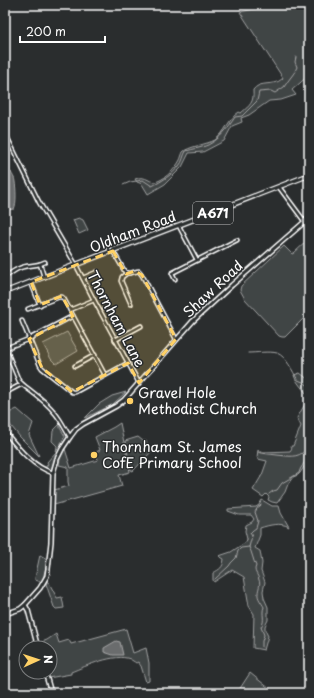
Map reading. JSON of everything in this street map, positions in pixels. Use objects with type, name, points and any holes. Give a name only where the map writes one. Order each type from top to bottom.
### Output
[{"type":"main road","name":"Oldham Road","points":[[76,265],[309,175]]},
{"type":"main road","name":"A671","points":[[5,292],[76,265]]},
{"type":"street","name":"Thornham Lane","points":[[5,133],[39,202],[76,265],[138,383]]},
{"type":"street","points":[[279,187],[305,222]]},
{"type":"street","name":"Shaw Road","points":[[26,605],[44,582],[48,569],[53,473],[57,458],[70,436],[76,429],[86,422],[116,406],[130,394],[176,339],[209,305],[309,218]]},
{"type":"street","points":[[179,226],[197,260]]},
{"type":"street","points":[[175,279],[172,273],[237,240]]},
{"type":"street","points":[[106,241],[111,251],[127,273]]},
{"type":"street","points":[[5,276],[18,268],[34,266],[45,262]]},
{"type":"street","points":[[40,264],[44,277]]},
{"type":"street","points":[[131,304],[121,281],[122,277],[127,273],[135,271],[142,275],[176,339]]},
{"type":"street","points":[[82,278],[97,272]]},
{"type":"street","points":[[31,282],[40,305]]},
{"type":"street","points":[[28,309],[62,297],[105,375]]},
{"type":"street","points":[[70,310],[94,300]]},
{"type":"street","points":[[70,436],[59,418],[46,402],[19,381],[5,347],[29,339],[73,316]]},
{"type":"street","points":[[22,321],[42,368],[72,392],[75,392],[128,363]]},
{"type":"street","points":[[115,340],[140,326],[140,331]]},
{"type":"street","points":[[75,366],[95,355]]},
{"type":"street","points":[[5,393],[22,384]]},
{"type":"street","points":[[5,432],[39,467],[53,473]]},
{"type":"street","points":[[5,614],[20,609],[26,605],[36,640]]},
{"type":"street","points":[[47,680],[51,693]]},
{"type":"highlighted area","points":[[113,251],[126,274],[135,271],[142,275],[176,339],[139,383],[128,363],[72,392],[42,368],[29,339],[73,316],[62,296],[40,305],[31,282]]},
{"type":"shaded area","points":[[273,5],[309,5],[309,75],[292,90],[296,95],[281,100],[269,101],[249,115],[241,118],[242,122],[232,126],[224,141],[203,152],[189,153],[182,167],[165,184],[148,194],[142,184],[137,182],[135,179],[145,178],[155,182],[164,178],[176,166],[185,150],[215,140],[219,137],[232,118],[239,112],[241,113],[251,103],[253,98],[253,90],[255,87],[278,82],[283,78],[240,12]]},
{"type":"shaded area","points":[[11,172],[15,181],[16,200],[14,209],[7,210],[5,207],[5,174]]},
{"type":"shaded area","points":[[79,218],[83,220],[88,230],[79,234],[73,220]]},
{"type":"shaded area","points":[[309,239],[309,315],[308,314],[285,337],[282,337],[279,336],[245,299],[240,290],[241,286],[284,246],[292,254]]},
{"type":"shaded area","points":[[67,332],[78,351],[56,364],[51,359],[43,344]]},
{"type":"shaded area","points":[[300,373],[309,380],[309,397],[298,383],[294,375]]},
{"type":"shaded area","points":[[126,392],[112,405],[85,418],[99,404],[112,396]]},
{"type":"shaded area","points":[[309,397],[309,461],[298,475],[293,477],[277,503],[272,502],[268,500],[269,497],[266,494],[263,497],[253,490],[262,475],[267,461],[258,459],[258,450],[263,452],[290,451],[301,426],[297,418]]},
{"type":"shaded area","points":[[17,409],[33,423],[29,435],[39,456],[20,437],[5,417],[5,410],[7,414]]},
{"type":"shaded area","points":[[120,423],[130,472],[119,475],[122,486],[54,505],[54,490],[69,486],[68,467],[59,465],[65,449],[71,468],[98,460],[96,452],[100,450],[95,437]]},
{"type":"shaded area","points":[[60,424],[60,428],[65,436],[56,452],[57,446],[52,441],[53,431]]},
{"type":"shaded area","points":[[138,437],[143,441],[146,441],[151,452],[133,471],[131,470],[125,441]]},
{"type":"shaded area","points":[[56,452],[51,470],[48,471],[44,469],[48,464],[47,462]]},
{"type":"shaded area","points":[[262,500],[272,506],[279,506],[281,513],[289,527],[279,524],[260,528],[260,535],[255,548],[260,551],[262,563],[261,571],[265,582],[263,591],[264,598],[268,607],[268,620],[265,630],[268,636],[264,650],[253,648],[254,614],[249,606],[244,577],[232,570],[214,582],[213,580],[213,573],[221,568],[224,562],[224,559],[219,556],[231,552],[246,542],[246,525],[254,519],[251,515],[239,515],[228,511],[228,509],[256,507]]},
{"type":"shaded area","points":[[40,555],[47,559],[42,582],[35,580]]},
{"type":"shaded area","points":[[48,581],[57,598],[62,597],[64,608],[56,609],[54,607],[46,584]]},
{"type":"shaded area","points":[[126,629],[133,653],[146,648],[149,663],[149,681],[146,682],[141,666],[138,662],[136,663],[130,659],[124,658],[100,661],[71,672],[71,674],[58,676],[58,640],[59,643],[69,640],[71,644]]},
{"type":"shaded area","points":[[56,634],[58,640],[47,640]]},
{"type":"shaded area","points":[[116,641],[120,642],[123,655],[113,655],[104,652],[104,648]]},
{"type":"shaded area","points":[[250,673],[275,693],[237,693]]},
{"type":"waterway","points":[[123,185],[130,182],[143,180],[152,186],[167,178],[180,164],[186,151],[205,146],[216,140],[227,129],[235,117],[242,116],[257,101],[259,92],[271,91],[275,93],[284,87],[297,67],[295,62],[296,57]]},
{"type":"waterway","points":[[248,353],[274,352],[281,355],[298,380],[309,386]]},
{"type":"waterway","points":[[269,494],[277,490],[282,483],[299,473],[307,455],[309,445]]},
{"type":"waterway","points":[[258,452],[296,456],[306,450]]},
{"type":"waterway","points":[[215,579],[236,558],[238,551],[241,548],[249,547],[252,536],[250,533],[256,528],[258,521],[255,512],[261,505]]},
{"type":"waterway","points":[[249,547],[256,566],[255,571],[260,582],[258,597],[264,607],[263,622],[261,627],[264,635],[262,647]]},
{"type":"place","name":"Gravel Hole Methodist Church","points":[[130,401]]},
{"type":"place","name":"Thornham St. James CofE Primary School","points":[[94,455]]}]
